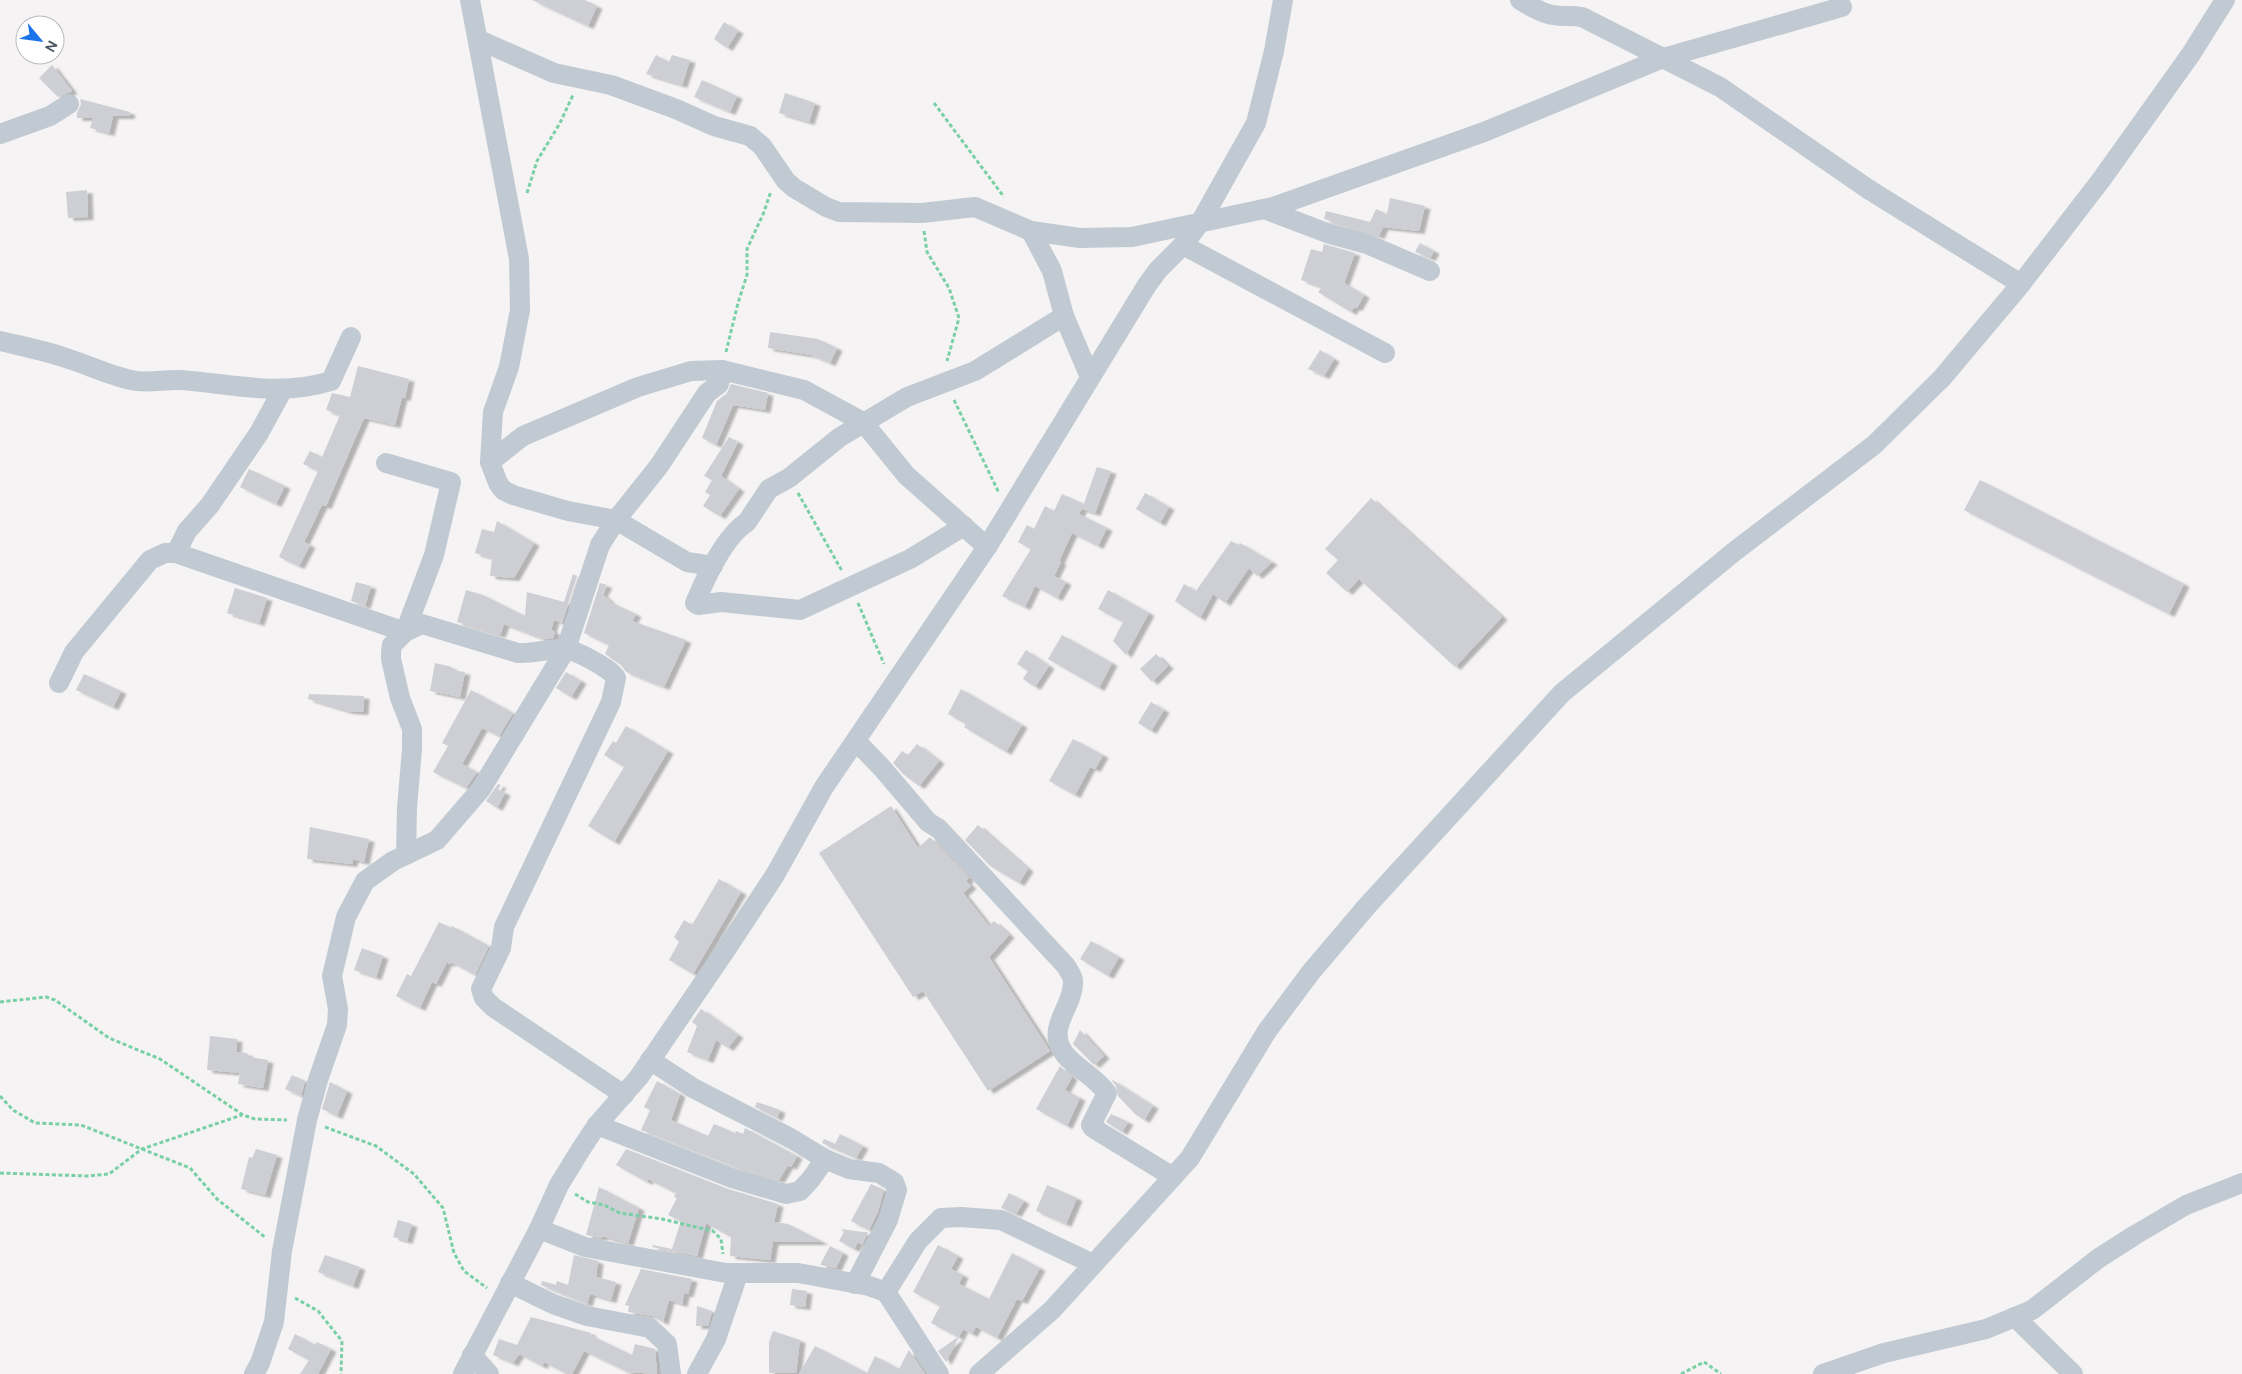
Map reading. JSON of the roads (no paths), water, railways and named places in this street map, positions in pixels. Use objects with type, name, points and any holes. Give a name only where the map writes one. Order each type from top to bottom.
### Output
[{"type":"street","points":[[470,0],[479,40],[518,259],[520,310],[509,367],[493,412],[490,462],[503,490],[513,495],[568,511],[616,520],[687,562],[713,566]]},
{"type":"street","points":[[463,1374],[539,1229],[559,1185],[597,1126],[624,1095],[650,1060],[775,875],[824,788],[987,547],[1147,285],[1158,270],[1184,245],[1200,223],[1256,124],[1274,51],[1283,0]]},
{"type":"street","points":[[1520,0],[1532,8],[1554,15],[1569,14],[1582,18],[1720,87],[1868,189],[2021,284]]},
{"type":"street","points":[[979,1374],[994,1358],[1052,1310],[1190,1158],[1267,1031],[1311,972],[1367,906],[1562,693],[1735,551],[1874,445],[1942,378],[2021,284],[2101,180],[2191,54],[2225,0]]},
{"type":"street","points":[[479,40],[537,67],[619,88],[714,126],[750,136],[762,146],[786,181],[794,188],[826,207],[840,212],[922,213],[975,207],[1031,231],[1080,238],[1132,237],[1264,209],[1484,132],[1663,58],[1842,8]]},
{"type":"street","points":[[0,134],[50,116],[69,104]]},
{"type":"street","points":[[1264,209],[1327,233],[1367,244],[1430,271]]},
{"type":"street","points":[[1031,231],[1052,271],[1064,316],[1090,377]]},
{"type":"street","points":[[1184,245],[1386,354]]},
{"type":"street","points":[[964,526],[910,559],[800,610],[721,602],[696,605],[696,601],[713,566],[741,525],[747,522],[764,493],[789,478],[820,452],[863,422],[907,397],[975,371],[1064,316]]},
{"type":"street","points":[[0,341],[61,356],[131,380],[149,383],[178,380],[245,388],[283,389],[308,388],[331,380],[351,337]]},
{"type":"street","points":[[490,462],[523,436],[638,387],[691,371],[722,370],[804,390],[863,422],[906,475],[987,547]]},
{"type":"street","points":[[254,1374],[260,1363],[274,1322],[282,1251],[307,1120],[336,1025],[338,1009],[332,976],[343,924],[365,881],[393,861],[437,840],[481,789],[566,649],[600,545],[616,520],[659,466],[707,393],[719,384],[722,370]]},
{"type":"street","points":[[176,553],[187,531],[210,505],[259,434],[283,389]]},
{"type":"street","points":[[386,463],[452,482],[434,555],[405,632]]},
{"type":"street","points":[[60,683],[74,652],[150,560],[165,552],[176,553],[405,632]]},
{"type":"street","points":[[406,855],[406,808],[412,730],[400,698],[391,659],[392,645],[405,632],[422,624],[518,653],[529,654],[566,649],[614,673],[616,678],[615,689],[569,792],[504,926],[501,948],[481,989],[484,998],[493,1007],[624,1095]]},
{"type":"street","points":[[856,741],[928,822],[945,834],[1066,966],[1073,978],[1056,1031],[1062,1050],[1095,1078],[1107,1093],[1091,1125],[1173,1177]]},
{"type":"street","points":[[650,1060],[693,1088],[792,1139],[825,1159],[849,1169],[879,1173],[897,1185],[888,1220],[854,1284]]},
{"type":"street","points":[[597,1126],[732,1178],[786,1194],[800,1191],[825,1159]]},
{"type":"street","points":[[1823,1374],[1884,1353],[1986,1329],[2032,1310],[2099,1258],[2186,1205],[2242,1183]]},
{"type":"street","points":[[886,1292],[918,1241],[941,1218],[961,1217],[1001,1220],[1093,1264]]},
{"type":"street","points":[[539,1229],[585,1247],[738,1274],[798,1273],[869,1286],[886,1292],[939,1374]]},
{"type":"street","points":[[697,1374],[716,1339],[738,1274]]},
{"type":"street","points":[[506,1291],[587,1316],[650,1328],[666,1344],[670,1374]]},
{"type":"street","points":[[2015,1316],[2073,1374]]},
{"type":"street","points":[[472,1355],[489,1374]]}]
